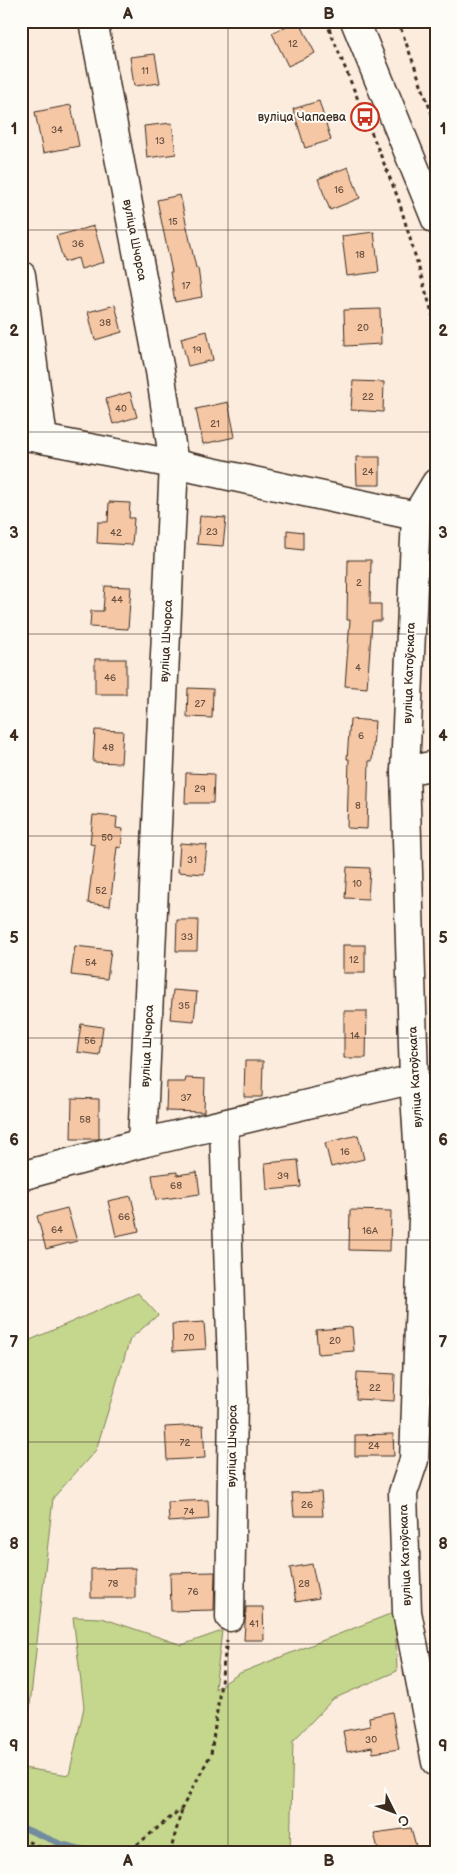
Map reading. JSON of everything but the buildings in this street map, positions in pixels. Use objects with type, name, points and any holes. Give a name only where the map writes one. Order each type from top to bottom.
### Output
[{"type":"street","name":"вуліца Шчорса","points":[[93,21],[160,371],[174,464],[142,1143]]},
{"type":"street","points":[[355,21],[436,220]]},
{"type":"street","points":[[21,275],[32,437],[174,464],[416,516]]},
{"type":"street","name":"вуліца Катоўскага","points":[[436,483],[416,516],[406,771],[414,1079],[430,1218],[425,1460],[403,1493],[406,1612],[436,1762]]},
{"type":"street","points":[[406,771],[436,765]]},
{"type":"street","points":[[21,1176],[142,1143],[414,1079]]},
{"type":"street","name":"вуліца Шчорса","points":[[224,1125],[233,1396],[230,1618]]},
{"type":"path","points":[[326,21],[398,198],[436,326]]},
{"type":"path","points":[[398,21],[436,125]]},
{"type":"path","points":[[170,1853],[182,1808],[210,1754],[230,1618]]},
{"type":"path","points":[[123,1853],[133,1848],[182,1808]]},
{"type":"path","points":[[21,1838],[52,1853]]},
{"type":"green space","points":[[138,1293],[158,1315],[130,1339],[96,1450],[53,1498],[23,1768],[69,1775],[84,1707],[73,1617],[102,1618],[182,1645],[222,1631],[215,1689],[240,1673],[395,1612],[397,1671],[333,1699],[293,1741],[290,1853],[21,1853],[21,1344]]},
{"type":"waterway","points":[[21,1827],[61,1844],[97,1853]]},
{"type":"place","name":"вуліца Чапаева","points":[[365,117]]}]
